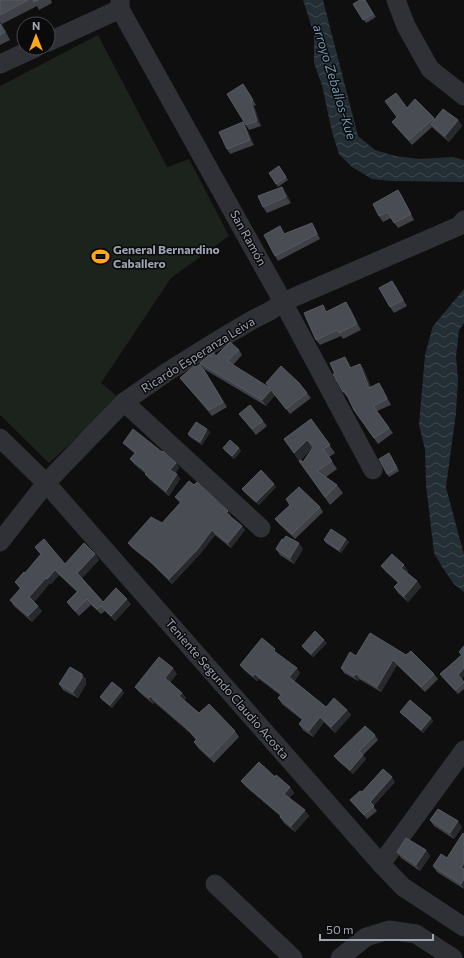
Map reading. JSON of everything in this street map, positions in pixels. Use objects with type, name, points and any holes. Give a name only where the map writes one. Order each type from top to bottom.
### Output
[{"type":"street","points":[[103,0],[105,4],[120,4]]},
{"type":"street","points":[[396,0],[406,26],[430,69],[464,96]]},
{"type":"street","points":[[56,38],[120,4]]},
{"type":"street","name":"San Ramón","points":[[120,4],[284,302],[373,470]]},
{"type":"street","points":[[0,64],[18,56]]},
{"type":"street","name":"Ricardo Esperanza Leiva","points":[[0,542],[46,482],[124,402],[167,372],[209,345],[254,319],[270,312],[284,302],[459,226],[464,220]]},
{"type":"street","points":[[124,402],[261,528]]},
{"type":"street","name":"Teniente Segundo Claudio Acosta","points":[[0,438],[46,482],[381,864],[403,887],[464,927]]},
{"type":"street","points":[[381,864],[464,750]]},
{"type":"street","points":[[215,884],[293,958]]},
{"type":"street","points":[[340,958],[366,937],[389,930],[416,934],[453,958]]},
{"type":"shaded area","name":"General Bernardino Caballero","points":[[98,35],[167,167],[189,159],[229,236],[171,278],[101,383],[119,398],[49,463],[0,415],[0,86]]},
{"type":"water","name":"arroyo Zeballos-Kue","points":[[303,0],[323,0],[358,136],[375,150],[395,156],[419,159],[453,157],[464,160],[464,182],[392,181],[372,179],[352,167],[339,154],[332,132],[322,85],[314,63],[314,34]]},
{"type":"water","points":[[464,289],[464,323],[459,330],[456,357],[458,379],[456,413],[446,487],[464,555],[464,592],[454,584],[434,553],[426,485],[425,449],[419,425],[425,355],[433,326]]},
{"type":"building","points":[[0,0],[28,0],[0,15]]},
{"type":"building","points":[[360,0],[365,0],[373,14],[363,20],[353,4]]},
{"type":"building","points":[[0,24],[5,32],[0,35]]},
{"type":"building","points":[[243,84],[253,100],[251,101],[257,121],[246,125],[227,94]]},
{"type":"building","points":[[396,93],[407,108],[415,99],[434,118],[409,140],[392,122],[397,117],[385,101]]},
{"type":"building","points":[[443,109],[458,120],[445,136],[431,124]]},
{"type":"building","points":[[243,122],[250,140],[227,149],[219,132]]},
{"type":"building","points":[[279,166],[286,177],[276,184],[269,173]]},
{"type":"building","points":[[282,187],[286,197],[263,207],[258,196]]},
{"type":"building","points":[[398,190],[411,214],[394,223],[388,212],[379,216],[373,204]]},
{"type":"building","points":[[312,223],[317,234],[275,256],[264,235],[280,226],[284,234]]},
{"type":"building","points":[[392,281],[403,300],[390,307],[379,288]]},
{"type":"building","points":[[346,302],[357,324],[339,333],[337,330],[316,340],[304,313],[323,305],[326,312]]},
{"type":"building","points":[[230,342],[239,350],[227,361],[270,388],[266,383],[281,366],[307,393],[286,409],[271,390],[262,400],[200,363],[213,352],[216,356]]},
{"type":"building","points":[[345,357],[350,368],[360,364],[369,388],[379,383],[387,399],[373,406],[389,428],[374,438],[354,410],[345,391],[343,392],[333,374],[335,374],[330,363]]},
{"type":"building","points":[[200,364],[223,402],[209,410],[180,378],[195,365],[196,367]]},
{"type":"building","points":[[250,405],[263,421],[252,429],[239,414]]},
{"type":"building","points":[[311,419],[330,445],[323,449],[332,461],[317,471],[337,485],[325,497],[299,461],[300,460],[303,462],[314,446],[307,440],[294,453],[284,439]]},
{"type":"building","points":[[196,422],[207,429],[200,442],[188,434]]},
{"type":"building","points":[[133,429],[162,452],[163,451],[176,463],[170,470],[177,474],[166,491],[145,474],[147,472],[130,459],[136,452],[123,443]]},
{"type":"building","points":[[230,440],[239,448],[232,456],[223,448]]},
{"type":"building","points":[[389,453],[397,468],[387,474],[379,459]]},
{"type":"building","points":[[261,470],[274,484],[256,502],[242,489]]},
{"type":"building","points":[[189,481],[194,485],[197,482],[228,511],[226,513],[242,526],[228,543],[212,530],[197,550],[169,579],[128,543],[151,517],[162,523],[182,501],[175,497]]},
{"type":"building","points":[[299,487],[320,507],[292,534],[275,519],[290,505],[286,499]]},
{"type":"building","points":[[331,529],[346,539],[339,550],[324,540]]},
{"type":"building","points":[[286,536],[299,543],[290,558],[276,549],[282,539],[283,540]]},
{"type":"building","points":[[44,539],[65,564],[84,543],[95,554],[77,573],[103,602],[116,588],[127,599],[111,616],[101,606],[97,609],[87,599],[75,611],[67,602],[78,591],[55,570],[29,597],[38,606],[28,616],[10,600],[21,588],[15,582],[24,572],[25,573],[41,554],[35,547]]},
{"type":"building","points":[[392,554],[404,565],[401,568],[417,581],[404,596],[394,587],[399,582],[381,566]]},
{"type":"building","points":[[315,631],[324,640],[311,654],[302,646]]},
{"type":"building","points":[[370,633],[406,655],[411,651],[434,674],[421,687],[393,660],[377,687],[356,674],[354,676],[341,668],[350,652],[356,656]]},
{"type":"building","points":[[262,638],[275,649],[274,651],[297,668],[289,677],[326,707],[334,698],[347,710],[331,727],[320,717],[309,731],[299,724],[303,719],[278,698],[282,694],[255,674],[253,676],[240,665]]},
{"type":"building","points":[[464,646],[464,668],[458,675],[464,682],[455,690],[440,674],[462,655],[459,652]]},
{"type":"building","points":[[159,657],[173,668],[165,678],[182,693],[179,696],[199,713],[209,704],[235,731],[210,757],[194,742],[197,739],[186,727],[150,696],[149,698],[135,687]]},
{"type":"building","points":[[70,667],[82,674],[82,678],[73,692],[59,684]]},
{"type":"building","points":[[112,682],[122,690],[110,705],[100,697]]},
{"type":"building","points":[[410,700],[431,718],[421,730],[400,712]]},
{"type":"building","points":[[365,726],[375,735],[359,751],[363,755],[350,770],[334,756]]},
{"type":"building","points":[[259,762],[275,777],[276,775],[290,787],[284,794],[305,810],[291,826],[280,817],[281,815],[241,781]]},
{"type":"building","points":[[383,769],[392,777],[370,802],[374,806],[364,815],[350,800],[360,791],[362,792]]},
{"type":"building","points":[[438,809],[458,821],[450,833],[430,820]]},
{"type":"building","points":[[463,833],[464,863],[461,868],[464,869],[464,879],[461,884],[433,866],[441,854],[447,858]]},
{"type":"building","points":[[406,838],[426,850],[416,865],[397,852]]},
{"type":"place","name":"General Bernardino Caballero","points":[[100,257]]}]
